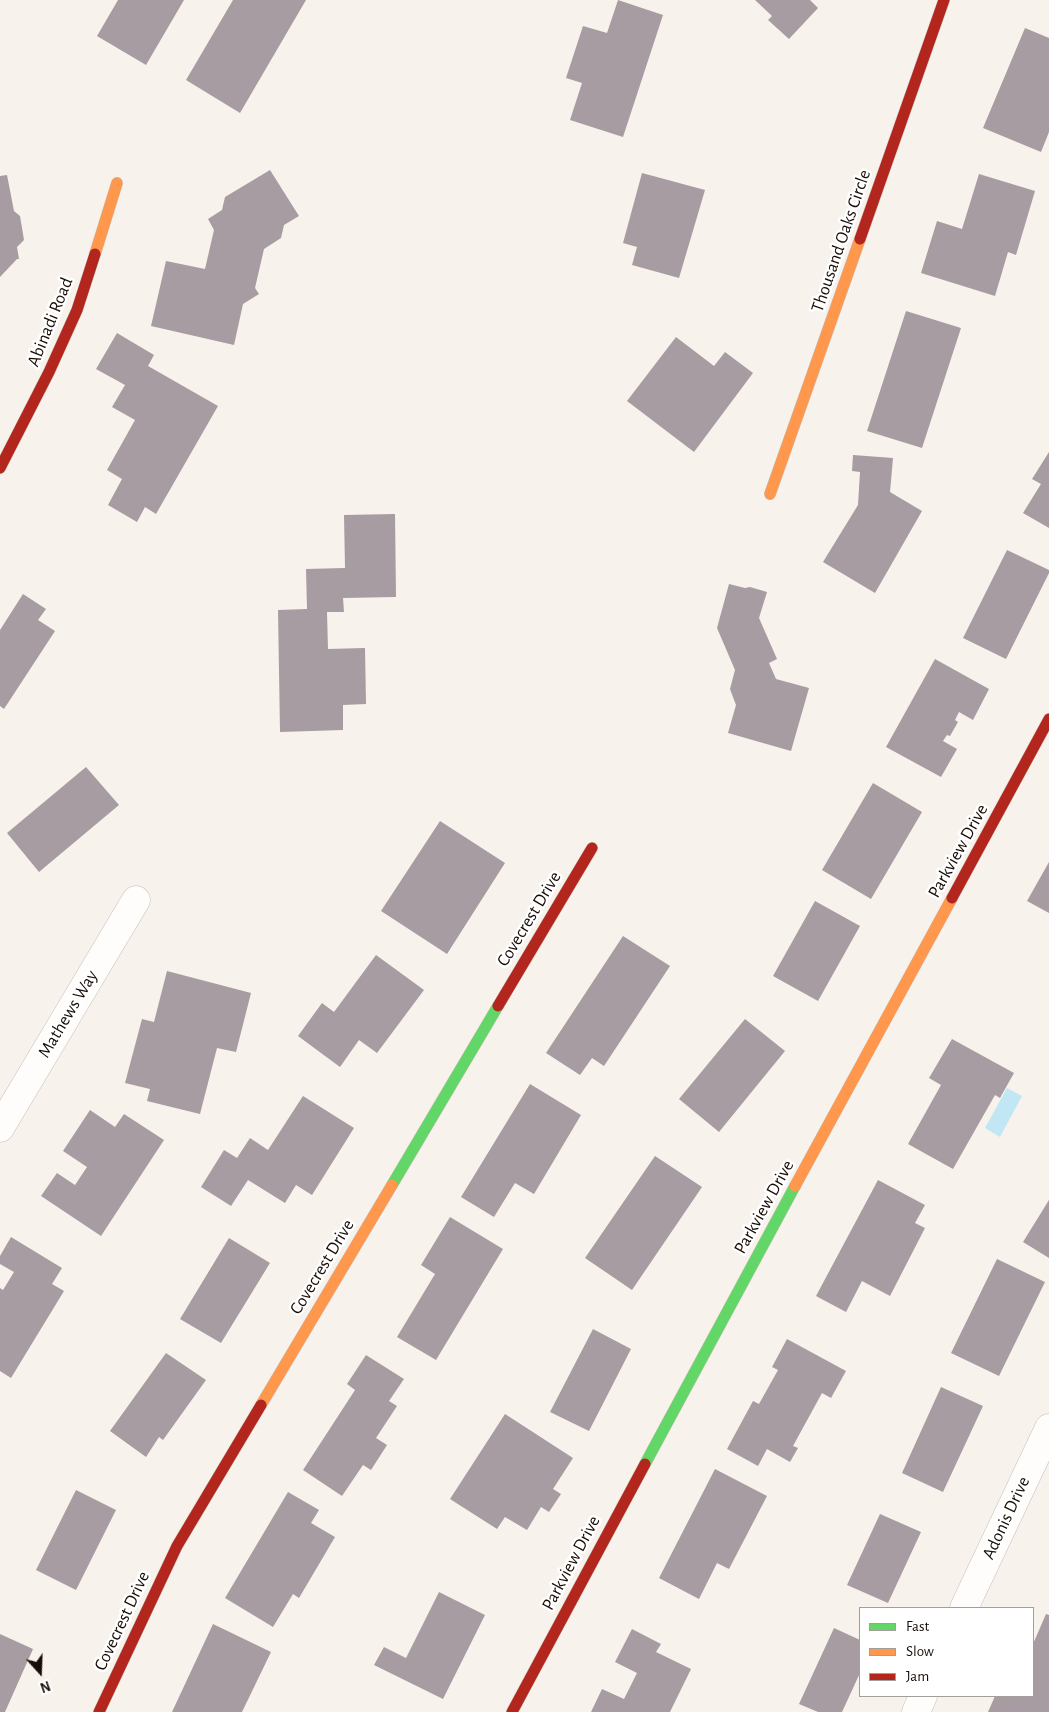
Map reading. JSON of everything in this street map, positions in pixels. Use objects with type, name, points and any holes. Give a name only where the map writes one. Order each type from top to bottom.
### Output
[{"type":"street","name":"Thousand Oaks Circle","points":[[770,494],[944,0]]},
{"type":"street","name":"Abinadi Road","points":[[0,468],[49,372],[77,310],[117,183]]},
{"type":"street","name":"Parkview Drive","points":[[512,1712],[575,1592],[1049,719]]},
{"type":"street","name":"Covecrest Drive","points":[[99,1712],[176,1546],[592,848]]},
{"type":"street","name":"Mathews Way","points":[[0,1128],[136,900]]},
{"type":"street","name":"Adonis Drive","points":[[964,1607],[1049,1428]]},
{"type":"street","points":[[916,1712],[923,1697]]},
{"type":"water","points":[[1007,1088],[1022,1096],[1000,1137],[985,1128]]},
{"type":"building","points":[[118,0],[184,0],[146,65],[97,36]]},
{"type":"building","points":[[233,0],[306,0],[240,113],[186,80]]},
{"type":"building","points":[[618,0],[663,15],[623,137],[570,120],[582,83],[566,78],[583,26],[607,33]]},
{"type":"building","points":[[755,0],[810,0],[818,8],[789,39],[768,20],[772,16]]},
{"type":"building","points":[[1025,28],[1049,38],[1049,132],[1041,152],[983,128]]},
{"type":"building","points":[[270,170],[299,216],[284,225],[281,238],[264,249],[255,288],[259,294],[243,304],[234,345],[151,326],[166,261],[205,269],[214,230],[208,219],[222,210],[225,197]]},
{"type":"building","points":[[642,173],[705,190],[679,278],[632,265],[637,247],[623,243]]},
{"type":"building","points":[[979,174],[1035,191],[1016,255],[1008,252],[995,296],[921,273],[937,221],[962,229]]},
{"type":"building","points":[[7,175],[14,211],[20,216],[24,240],[17,247],[19,259],[0,277],[0,176]]},
{"type":"building","points":[[906,311],[961,328],[922,448],[867,431]]},
{"type":"building","points":[[117,333],[154,355],[148,366],[218,406],[156,514],[145,507],[137,522],[108,505],[122,479],[107,470],[135,420],[112,407],[125,385],[96,369]]},
{"type":"building","points":[[676,337],[714,366],[725,352],[753,373],[694,452],[627,401]]},
{"type":"building","points":[[1049,452],[1049,528],[1023,513],[1041,484],[1032,479]]},
{"type":"building","points":[[853,455],[893,458],[890,492],[922,511],[875,593],[823,562],[858,505],[860,472],[852,471]]},
{"type":"building","points":[[395,514],[396,597],[343,598],[344,612],[327,612],[328,649],[365,648],[366,704],[343,705],[343,730],[280,732],[278,610],[307,609],[306,569],[345,568],[344,515]]},
{"type":"building","points":[[1007,550],[1049,570],[1049,573],[1006,659],[963,638]]},
{"type":"building","points":[[729,584],[767,592],[759,618],[777,659],[769,663],[776,679],[809,688],[791,751],[728,733],[736,705],[730,689],[735,670],[717,628]]},
{"type":"building","points":[[23,594],[46,609],[38,620],[55,631],[4,709],[0,706],[0,630]]},
{"type":"building","points":[[935,659],[989,689],[973,720],[959,712],[955,720],[958,722],[950,736],[947,735],[943,741],[957,749],[941,777],[886,747]]},
{"type":"building","points":[[86,767],[119,805],[39,872],[7,833]]},
{"type":"building","points":[[873,783],[922,812],[871,899],[822,870]]},
{"type":"building","points":[[440,821],[505,863],[447,954],[381,911]]},
{"type":"building","points":[[1049,862],[1049,913],[1027,901]]},
{"type":"building","points":[[815,901],[860,926],[818,1001],[773,976]]},
{"type":"building","points":[[623,936],[670,966],[604,1066],[592,1058],[580,1075],[546,1053]]},
{"type":"building","points":[[376,955],[424,990],[377,1053],[359,1040],[340,1067],[298,1036],[322,1003],[334,1012]]},
{"type":"building","points":[[167,971],[251,993],[236,1052],[217,1048],[200,1114],[147,1101],[150,1089],[125,1083],[142,1019],[154,1022]]},
{"type":"building","points":[[745,1019],[785,1051],[719,1132],[679,1099]]},
{"type":"building","points":[[952,1039],[1014,1073],[1000,1098],[995,1095],[953,1169],[908,1144],[941,1085],[929,1078]]},
{"type":"building","points":[[530,1084],[581,1115],[534,1194],[515,1183],[494,1217],[461,1197]]},
{"type":"building","points":[[303,1096],[354,1128],[312,1195],[296,1185],[285,1203],[248,1180],[231,1206],[201,1187],[224,1150],[237,1158],[250,1138],[268,1150]]},
{"type":"building","points":[[90,1110],[115,1127],[124,1114],[164,1140],[101,1236],[41,1196],[57,1173],[75,1185],[87,1167],[63,1151]]},
{"type":"building","points":[[655,1156],[702,1187],[632,1290],[585,1258]]},
{"type":"building","points":[[878,1180],[925,1205],[915,1223],[925,1228],[890,1296],[862,1281],[846,1312],[816,1296]]},
{"type":"building","points":[[1049,1200],[1049,1258],[1023,1242]]},
{"type":"building","points":[[450,1217],[503,1249],[436,1360],[397,1337],[435,1274],[421,1265]]},
{"type":"building","points":[[11,1237],[62,1268],[52,1284],[64,1291],[11,1378],[0,1371],[0,1288],[3,1290],[14,1272],[0,1264],[0,1256]]},
{"type":"building","points":[[229,1238],[270,1263],[221,1343],[180,1319]]},
{"type":"building","points":[[997,1259],[1045,1282],[999,1376],[951,1353]]},
{"type":"building","points":[[593,1329],[631,1349],[589,1431],[550,1412]]},
{"type":"building","points":[[787,1339],[846,1371],[831,1398],[822,1393],[793,1446],[798,1448],[790,1462],[767,1449],[758,1466],[727,1449],[753,1401],[759,1404],[778,1370],[772,1367]]},
{"type":"building","points":[[166,1353],[206,1380],[163,1440],[159,1437],[146,1457],[110,1431]]},
{"type":"building","points":[[366,1355],[404,1379],[389,1401],[397,1406],[376,1438],[387,1445],[371,1470],[363,1465],[342,1496],[303,1470],[355,1390],[347,1384]]},
{"type":"building","points":[[941,1387],[983,1406],[943,1492],[902,1473]]},
{"type":"building","points":[[505,1414],[573,1458],[553,1489],[561,1494],[549,1512],[541,1507],[527,1530],[505,1517],[497,1529],[450,1499]]},
{"type":"building","points":[[715,1469],[767,1496],[729,1569],[717,1563],[699,1599],[659,1578]]},
{"type":"building","points":[[76,1490],[116,1510],[76,1590],[36,1570]]},
{"type":"building","points":[[288,1492],[319,1510],[311,1523],[335,1537],[299,1598],[293,1594],[273,1627],[225,1598]]},
{"type":"building","points":[[880,1514],[921,1532],[888,1603],[847,1585]]},
{"type":"building","points":[[439,1592],[485,1615],[443,1699],[374,1665],[384,1647],[406,1658]]},
{"type":"building","points":[[1046,1614],[1049,1615],[1049,1712],[988,1712],[995,1697],[1034,1697],[1034,1642]]},
{"type":"building","points":[[213,1624],[271,1652],[242,1712],[172,1712]]},
{"type":"building","points":[[834,1628],[859,1640],[859,1675],[842,1712],[818,1712],[799,1704]]},
{"type":"building","points":[[632,1629],[661,1644],[656,1652],[691,1669],[670,1712],[591,1712],[602,1689],[624,1699],[637,1673],[615,1662]]},
{"type":"building","points":[[0,1634],[33,1649],[5,1712],[0,1712]]},
{"type":"traffic: fast","points":[[392,1185],[498,1006]]},
{"type":"traffic: fast","points":[[645,1464],[795,1186]]},
{"type":"traffic: slow","points":[[95,254],[117,183]]},
{"type":"traffic: slow","points":[[770,494],[860,239]]},
{"type":"traffic: slow","points":[[795,1186],[952,898]]},
{"type":"traffic: slow","points":[[261,1405],[392,1185]]},
{"type":"traffic: jam","points":[[860,239],[944,0]]},
{"type":"traffic: jam","points":[[0,468],[49,372],[77,310],[95,254]]},
{"type":"traffic: jam","points":[[952,898],[1049,719]]},
{"type":"traffic: jam","points":[[498,1006],[592,848]]},
{"type":"traffic: jam","points":[[99,1712],[177,1546],[261,1405]]},
{"type":"traffic: jam","points":[[512,1712],[645,1464]]}]
